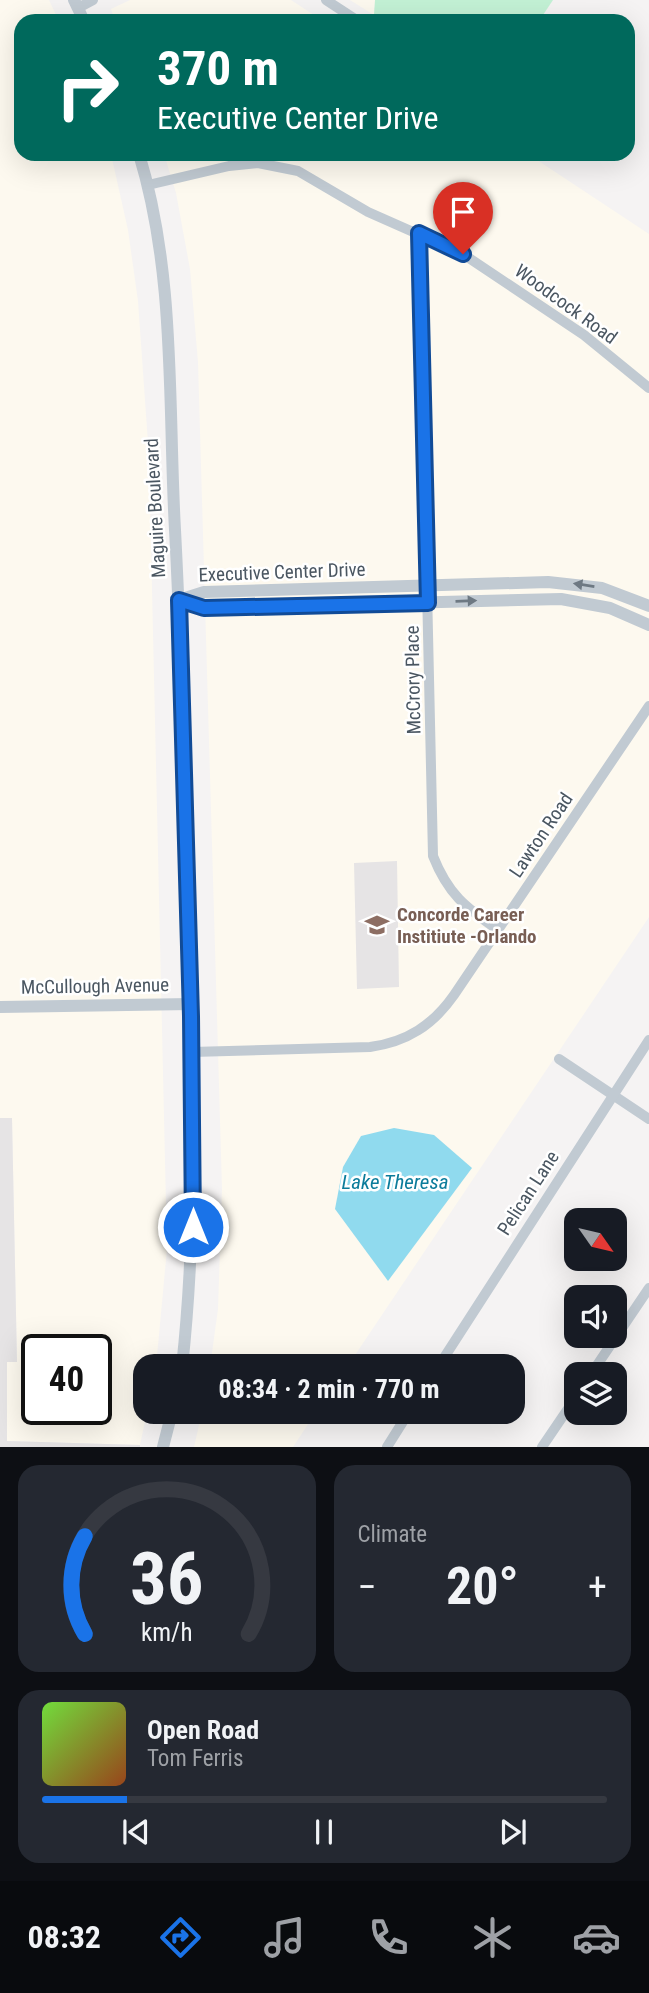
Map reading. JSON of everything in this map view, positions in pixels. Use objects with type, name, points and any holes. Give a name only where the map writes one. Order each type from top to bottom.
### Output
[{"type":"street","points":[[76,4],[93,0]]},
{"type":"street","points":[[326,0],[347,14]]},
{"type":"street","name":"Maguire Boulevard","points":[[141,161],[148,185],[164,276],[179,600],[191,1004],[193,1227],[183,1354]]},
{"type":"street","name":"Woodcock Road","points":[[148,185],[229,166],[258,163],[286,167],[368,212],[463,254],[584,335],[649,388]]},
{"type":"street","name":"McCrory Place","points":[[419,233],[433,856],[444,884],[466,907],[498,930]]},
{"type":"street","name":"Executive Center Drive","points":[[179,600],[204,592],[573,583],[612,591],[649,606]]},
{"type":"street","name":"Executive Center Drive","points":[[179,600],[204,608],[569,600],[618,610],[649,625]]},
{"type":"street","name":"Lawton Road","points":[[192,1052],[370,1047],[405,1038],[441,1012],[649,706]]},
{"type":"street","name":"McCullough Avenue","points":[[0,1007],[191,1004]]},
{"type":"street","name":"Pelican Lane","points":[[446,1354],[649,1040]]},
{"type":"street","points":[[559,1059],[649,1118]]},
{"type":"street","points":[[599,1362],[649,1288]]},
{"type":"street","points":[[542,1447],[564,1415]]},
{"type":"street","points":[[163,1447],[169,1424]]},
{"type":"street","points":[[387,1447],[401,1424]]},
{"type":"shaded area","points":[[0,0],[49,0],[56,14],[14,14],[14,161],[113,161],[128,230],[138,301],[149,457],[167,1249],[157,1354],[133,1354],[133,1424],[144,1424],[140,1445],[7,1441],[7,1361],[17,1361],[12,1119],[0,1118]]},
{"type":"shaded area","points":[[130,0],[291,0],[312,14],[113,14],[111,9]]},
{"type":"shaded area","points":[[350,0],[375,0],[372,14]]},
{"type":"shaded area","points":[[166,161],[539,161],[649,234],[649,917],[356,1354],[212,1354],[218,1309],[222,1189],[198,362],[190,269],[176,193]]},
{"type":"shaded area","name":"Concorde Career Institiute -Orlando","points":[[397,861],[399,987],[357,989],[354,863]]},
{"type":"shaded area","points":[[0,1118],[12,1118],[17,1362],[7,1362],[7,1441],[140,1447],[0,1447]]},
{"type":"shaded area","points":[[199,1424],[308,1424],[293,1447],[194,1447]]},
{"type":"green space","points":[[375,0],[553,0],[544,14],[374,14]]},
{"type":"water","name":"Lake Theresa","points":[[394,1128],[434,1135],[472,1168],[388,1281],[335,1209],[343,1167],[361,1136]]},
{"type":"place","name":"Concorde Career Institiute -Orlando","points":[[377,925]]},
{"type":"route","points":[[193,1227],[191,1016],[179,600],[204,608],[428,603],[419,233],[463,254]]}]
